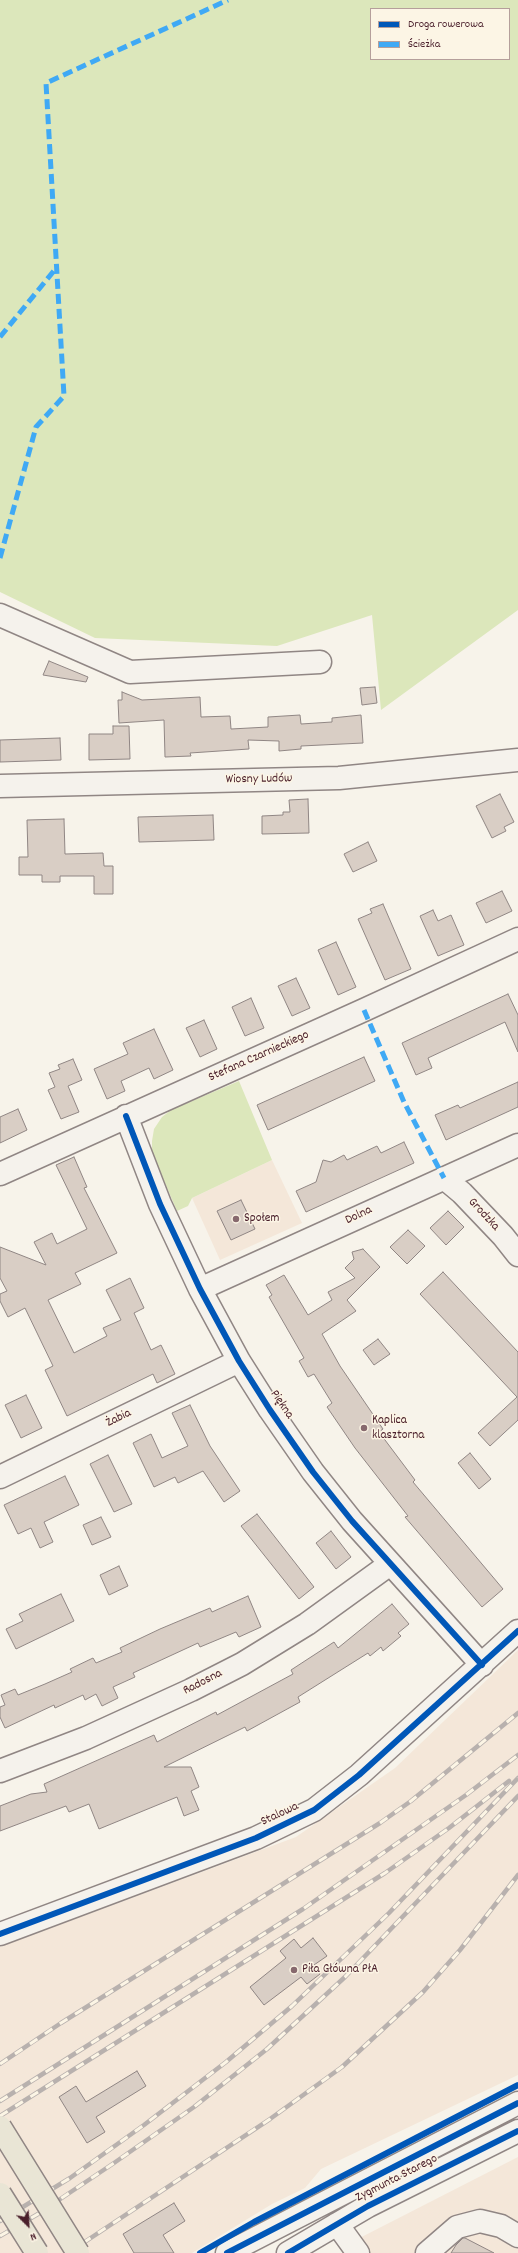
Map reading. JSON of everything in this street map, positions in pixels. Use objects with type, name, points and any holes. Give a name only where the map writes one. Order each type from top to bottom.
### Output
[{"type":"main road","points":[[0,2127],[78,2253]]},
{"type":"main road","points":[[0,2194],[37,2253]]},
{"type":"street","points":[[0,615],[130,672],[320,662]]},
{"type":"street","name":"Wiosny Ludów","points":[[0,786],[339,778],[518,760]]},
{"type":"street","name":"Stefana Czarnieckiego","points":[[0,1174],[351,1016],[518,938]]},
{"type":"street","name":"Piękna","points":[[126,1116],[160,1204],[200,1289],[239,1361],[313,1472],[390,1564],[482,1664]]},
{"type":"street","name":"Dolna","points":[[200,1289],[518,1145]]},
{"type":"street","name":"Grodzka","points":[[444,1178],[462,1193],[503,1236],[518,1255]]},
{"type":"street","name":"Żabia","points":[[0,1477],[239,1361]]},
{"type":"street","name":"Radosna","points":[[0,1771],[127,1719],[242,1664],[307,1624],[390,1564]]},
{"type":"street","name":"Stalowa","points":[[0,1934],[256,1838],[314,1810],[359,1775],[518,1631]]},
{"type":"street","name":"Zygmunta Starego","points":[[228,2253],[518,2103]]},
{"type":"street","name":"Zygmunta Starego","points":[[288,2253],[375,2202],[518,2131]]},
{"type":"street","points":[[427,2253],[457,2227],[480,2221],[501,2226],[518,2236]]},
{"type":"street","points":[[337,2224],[358,2253]]},
{"type":"shaded area","points":[[272,1160],[302,1223],[220,1260],[192,1198]]},
{"type":"shaded area","points":[[518,1650],[518,2075],[321,2169],[305,2188],[272,2204],[192,2253],[0,2253],[0,1947],[296,1837],[395,1768]]},
{"type":"shaded area","points":[[518,2157],[518,2253],[342,2253],[342,2247]]},
{"type":"green space","points":[[0,0],[518,0],[518,610],[381,710],[372,615],[277,646],[95,638],[0,592]]},
{"type":"green space","points":[[239,1081],[272,1160],[192,1198],[188,1206],[177,1211],[152,1153],[154,1129],[162,1117],[171,1110]]},
{"type":"building","points":[[49,661],[88,677],[86,682],[43,675]]},
{"type":"building","points":[[375,687],[377,703],[362,705],[360,688]]},
{"type":"building","points":[[122,692],[142,700],[200,697],[201,717],[230,716],[231,729],[268,727],[268,717],[300,715],[301,724],[332,722],[332,718],[361,715],[363,743],[301,746],[301,749],[279,751],[279,741],[248,740],[249,749],[190,753],[191,756],[165,757],[164,720],[119,723],[118,700],[122,700]]},
{"type":"building","points":[[113,726],[129,726],[130,759],[89,760],[89,734],[113,734]]},
{"type":"building","points":[[60,738],[61,760],[0,762],[0,740]]},
{"type":"building","points":[[500,794],[514,822],[504,827],[506,831],[492,838],[476,806]]},
{"type":"building","points":[[308,799],[309,833],[262,834],[262,816],[283,815],[283,812],[290,812],[289,800]]},
{"type":"building","points":[[213,815],[214,840],[139,842],[138,817]]},
{"type":"building","points":[[64,819],[65,854],[103,853],[104,866],[113,866],[113,894],[94,894],[94,876],[60,876],[60,882],[42,882],[42,875],[19,875],[19,857],[28,857],[27,820]]},
{"type":"building","points":[[368,842],[377,861],[353,872],[344,854]]},
{"type":"building","points":[[502,891],[512,911],[486,923],[476,903]]},
{"type":"building","points":[[383,904],[411,969],[385,980],[358,919],[372,913],[370,909]]},
{"type":"building","points":[[433,910],[438,921],[451,915],[464,945],[438,956],[420,916]]},
{"type":"building","points":[[336,942],[356,987],[338,995],[318,950]]},
{"type":"building","points":[[296,978],[310,1008],[292,1016],[278,986]]},
{"type":"building","points":[[508,994],[518,1015],[518,1052],[505,1022],[428,1058],[432,1068],[416,1075],[402,1043]]},
{"type":"building","points":[[251,998],[264,1028],[245,1036],[232,1007]]},
{"type":"building","points":[[204,1020],[217,1049],[200,1057],[186,1028]]},
{"type":"building","points":[[154,1029],[173,1070],[154,1079],[149,1068],[121,1081],[125,1091],[107,1099],[94,1069],[128,1054],[123,1043]]},
{"type":"building","points":[[364,1057],[375,1081],[268,1130],[257,1105]]},
{"type":"building","points":[[73,1059],[82,1080],[68,1086],[79,1112],[61,1119],[48,1090],[55,1087],[49,1073],[60,1069],[58,1065]]},
{"type":"building","points":[[518,1082],[518,1107],[446,1140],[435,1115],[458,1105],[460,1108]]},
{"type":"building","points":[[18,1109],[27,1130],[0,1143],[0,1117]]},
{"type":"building","points":[[404,1142],[414,1163],[306,1212],[296,1191],[316,1182],[323,1160],[331,1162],[344,1155],[347,1160],[377,1146],[381,1153]]},
{"type":"building","points":[[74,1157],[87,1187],[84,1188],[117,1253],[75,1273],[81,1284],[48,1300],[74,1353],[107,1336],[103,1328],[121,1320],[106,1290],[130,1278],[144,1308],[134,1313],[151,1350],[161,1345],[175,1374],[157,1383],[153,1374],[67,1416],[45,1370],[53,1366],[25,1308],[8,1317],[0,1301],[0,1294],[7,1291],[0,1278],[0,1247],[46,1265],[34,1242],[52,1233],[57,1244],[87,1229],[56,1165]]},
{"type":"building","name":"Społem","points":[[241,1200],[255,1229],[231,1240],[217,1211]]},
{"type":"building","points":[[448,1211],[464,1227],[446,1245],[430,1228]]},
{"type":"building","points":[[408,1230],[425,1246],[407,1264],[390,1247]]},
{"type":"building","points":[[363,1249],[380,1267],[347,1300],[356,1311],[322,1334],[340,1366],[383,1429],[379,1432],[415,1480],[413,1482],[503,1589],[482,1607],[405,1517],[408,1516],[355,1448],[327,1407],[332,1403],[314,1374],[308,1377],[299,1361],[304,1358],[269,1297],[272,1295],[266,1285],[284,1275],[308,1315],[332,1300],[328,1292],[355,1278],[345,1268],[354,1259],[352,1252]]},
{"type":"building","points":[[443,1272],[518,1352],[518,1420],[490,1446],[478,1433],[517,1397],[420,1294]]},
{"type":"building","points":[[378,1339],[390,1354],[374,1365],[363,1350]]},
{"type":"building","points":[[26,1395],[42,1428],[21,1438],[5,1405]]},
{"type":"building","points":[[190,1405],[210,1446],[240,1491],[224,1502],[203,1471],[178,1483],[175,1477],[154,1487],[133,1443],[151,1434],[162,1458],[188,1446],[172,1413]]},
{"type":"building","points":[[470,1453],[491,1479],[479,1489],[458,1463]]},
{"type":"building","points":[[108,1455],[132,1504],[114,1512],[90,1464]]},
{"type":"building","points":[[65,1476],[79,1505],[44,1522],[53,1542],[40,1548],[31,1528],[18,1534],[4,1505]]},
{"type":"building","points":[[257,1514],[314,1587],[299,1599],[241,1526]]},
{"type":"building","points":[[101,1517],[111,1537],[92,1545],[83,1525]]},
{"type":"building","points":[[331,1531],[351,1557],[336,1569],[316,1543]]},
{"type":"building","points":[[119,1566],[128,1586],[109,1595],[100,1575]]},
{"type":"building","points":[[61,1594],[74,1621],[16,1649],[6,1629],[23,1621],[19,1614]]},
{"type":"building","points":[[248,1596],[261,1627],[239,1637],[236,1632],[200,1647],[198,1643],[133,1673],[135,1677],[113,1687],[118,1698],[102,1706],[96,1694],[85,1700],[83,1695],[55,1708],[54,1705],[5,1728],[0,1717],[0,1707],[5,1705],[1,1695],[15,1689],[18,1695],[72,1672],[70,1669],[93,1658],[96,1663],[122,1652],[120,1648],[160,1629],[210,1608],[212,1612]]},
{"type":"building","points":[[392,1604],[409,1624],[398,1633],[401,1636],[383,1651],[381,1647],[370,1656],[368,1653],[298,1697],[300,1702],[247,1731],[245,1727],[164,1767],[191,1767],[199,1787],[191,1791],[199,1810],[184,1816],[177,1797],[99,1829],[89,1804],[69,1812],[66,1806],[0,1831],[0,1806],[31,1794],[47,1792],[44,1784],[154,1735],[157,1742],[216,1712],[217,1715],[293,1674],[291,1670],[334,1642],[338,1648]]},
{"type":"building","name":"Piła Główna PłA","points":[[313,1938],[327,1956],[314,1965],[320,1974],[307,1984],[301,1977],[264,2005],[250,1987],[286,1958],[280,1951],[294,1939],[301,1948]]},
{"type":"building","points":[[137,2071],[146,2086],[96,2117],[105,2132],[87,2143],[59,2097],[76,2086],[86,2102]]},
{"type":"building","points":[[174,2203],[185,2221],[163,2235],[174,2253],[134,2253],[123,2234]]},
{"type":"building","points":[[463,2238],[465,2238],[494,2253],[451,2253]]},
{"type":"railway","points":[[0,2064],[61,2023],[380,1823],[411,1801],[518,1713]]},
{"type":"railway","points":[[0,2101],[303,1909],[466,1795],[518,1755]]},
{"type":"railway","points":[[0,2221],[70,2178],[144,2125],[226,2062],[292,2006],[389,1913],[518,1778]]},
{"type":"railway","points":[[0,2116],[385,1873],[449,1828],[509,1781]]},
{"type":"railway","points":[[0,2236],[38,2214],[194,2107],[267,2049],[345,1977],[518,1796]]},
{"type":"railway","points":[[68,2253],[270,2119],[342,2067],[423,1992],[460,1950],[518,1875]]},
{"type":"marked path","points":[[0,558],[36,427],[64,396],[46,83],[228,0]]},
{"type":"marked path","points":[[0,337],[57,267]]},
{"type":"marked path","points":[[364,1010],[404,1102],[444,1178]]},
{"type":"cycle path","points":[[126,1116],[160,1204],[200,1289],[239,1361],[270,1410],[313,1472],[352,1521],[482,1665]]},
{"type":"cycle path","points":[[0,1934],[256,1838],[314,1810],[359,1775],[518,1631]]},
{"type":"cycle path","points":[[200,2253],[254,2222],[518,2085]]},
{"type":"cycle path","points":[[227,2253],[518,2103]]},
{"type":"cycle path","points":[[288,2253],[368,2206],[518,2131]]},
{"type":"place","name":"Społem","points":[[236,1219]]},
{"type":"place","name":"Kaplica klasztorna","points":[[364,1428]]},
{"type":"place","name":"Piła Główna PłA","points":[[294,1970]]}]
